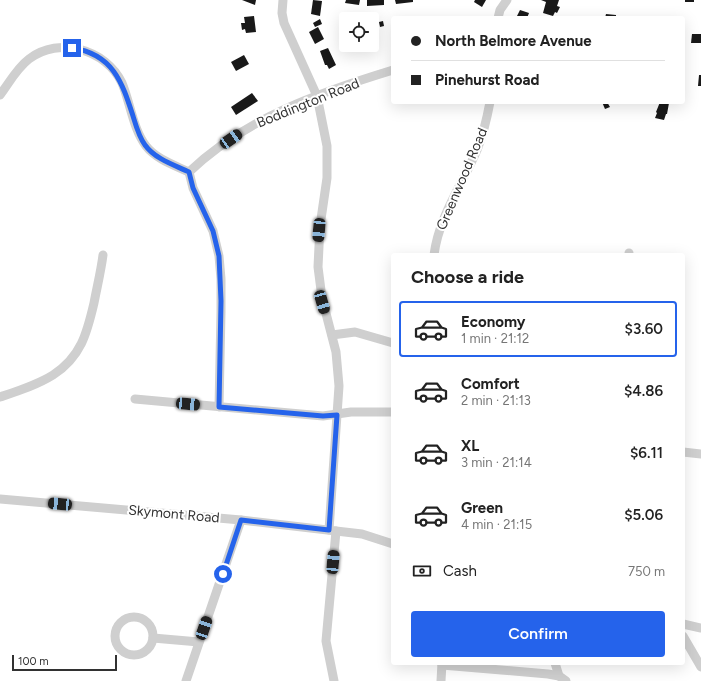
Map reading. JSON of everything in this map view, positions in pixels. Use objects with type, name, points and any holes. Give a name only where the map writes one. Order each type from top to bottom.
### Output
[{"type":"street","points":[[283,0],[282,13],[285,26],[317,96],[327,142],[328,160],[326,189],[319,230],[318,271],[322,298],[336,355],[339,378],[333,531],[326,641],[334,681]]},
{"type":"street","points":[[498,16],[500,10],[507,0]]},
{"type":"street","points":[[0,95],[21,67],[37,54],[64,48],[88,51],[106,62],[122,83],[137,128],[147,147],[155,155],[189,172],[193,188],[213,231],[219,256],[221,305],[219,407]]},
{"type":"street","name":"Boddington Road","points":[[189,172],[208,156],[250,127],[282,110],[317,96],[391,71]]},
{"type":"street","name":"Greenwood Road","points":[[434,253],[444,216],[480,143],[490,104]]},
{"type":"street","points":[[0,397],[47,378],[61,369],[76,353],[87,331],[103,255]]},
{"type":"street","points":[[332,336],[355,332],[391,342]]},
{"type":"street","points":[[135,399],[323,416],[351,412],[391,412]]},
{"type":"street","points":[[685,452],[701,454]]},
{"type":"street","name":"Skymont Road","points":[[0,499],[241,520],[369,535],[391,543]]},
{"type":"street","points":[[186,681],[241,520]]},
{"type":"street","points":[[136,616],[145,620],[149,624],[152,629],[153,638],[151,646],[148,650],[141,654],[133,655],[125,653],[119,648],[115,641],[114,635],[122,620],[136,616]]},
{"type":"street","points":[[685,624],[701,628]]},
{"type":"street","points":[[153,638],[199,642]]},
{"type":"street","points":[[685,639],[701,666]]},
{"type":"street","points":[[441,681],[442,665]]},
{"type":"street","points":[[453,665],[548,674],[562,679]]},
{"type":"street","points":[[556,665],[562,679]]},
{"type":"building","points":[[242,0],[256,0],[255,5]]},
{"type":"building","points":[[313,0],[322,1],[320,16],[311,14]]},
{"type":"building","points":[[346,0],[360,0],[359,5],[345,3]]},
{"type":"building","points":[[367,0],[384,0],[384,5],[367,6]]},
{"type":"building","points":[[395,0],[413,0],[413,2],[396,4]]},
{"type":"building","points":[[475,0],[486,0],[482,7],[474,2]]},
{"type":"building","points":[[541,0],[559,0],[557,6],[560,7],[557,13],[555,12],[553,16],[543,13],[546,2]]},
{"type":"building","points":[[685,0],[694,0],[694,2],[685,2]]},
{"type":"building","points":[[520,10],[529,13],[528,16],[517,16]]},
{"type":"building","points":[[606,14],[616,15],[616,16],[606,16]]},
{"type":"building","points":[[254,16],[256,32],[246,33],[245,29],[242,30],[241,23],[245,23],[244,17]]},
{"type":"building","points":[[320,19],[322,24],[315,27],[313,23]]},
{"type":"building","points":[[383,21],[384,26],[380,27],[379,22]]},
{"type":"building","points":[[318,27],[324,39],[315,44],[309,32]]},
{"type":"building","points":[[692,34],[701,34],[701,43],[691,43]]},
{"type":"building","points":[[328,48],[336,65],[329,69],[327,65],[325,65],[320,51]]},
{"type":"building","points":[[244,55],[249,64],[236,71],[231,62]]},
{"type":"building","points":[[699,75],[701,75],[701,86],[698,86]]},
{"type":"building","points":[[252,93],[258,101],[236,115],[231,107]]},
{"type":"building","points":[[603,104],[608,104],[610,107],[605,109]]},
{"type":"building","points":[[659,104],[669,104],[664,120],[655,118]]},
{"type":"route","points":[[72,48],[92,53],[106,62],[113,69],[122,83],[137,128],[144,143],[155,155],[189,172],[196,196],[213,231],[219,256],[221,301],[219,407],[323,416],[337,415],[329,530],[241,520],[223,574]]}]
